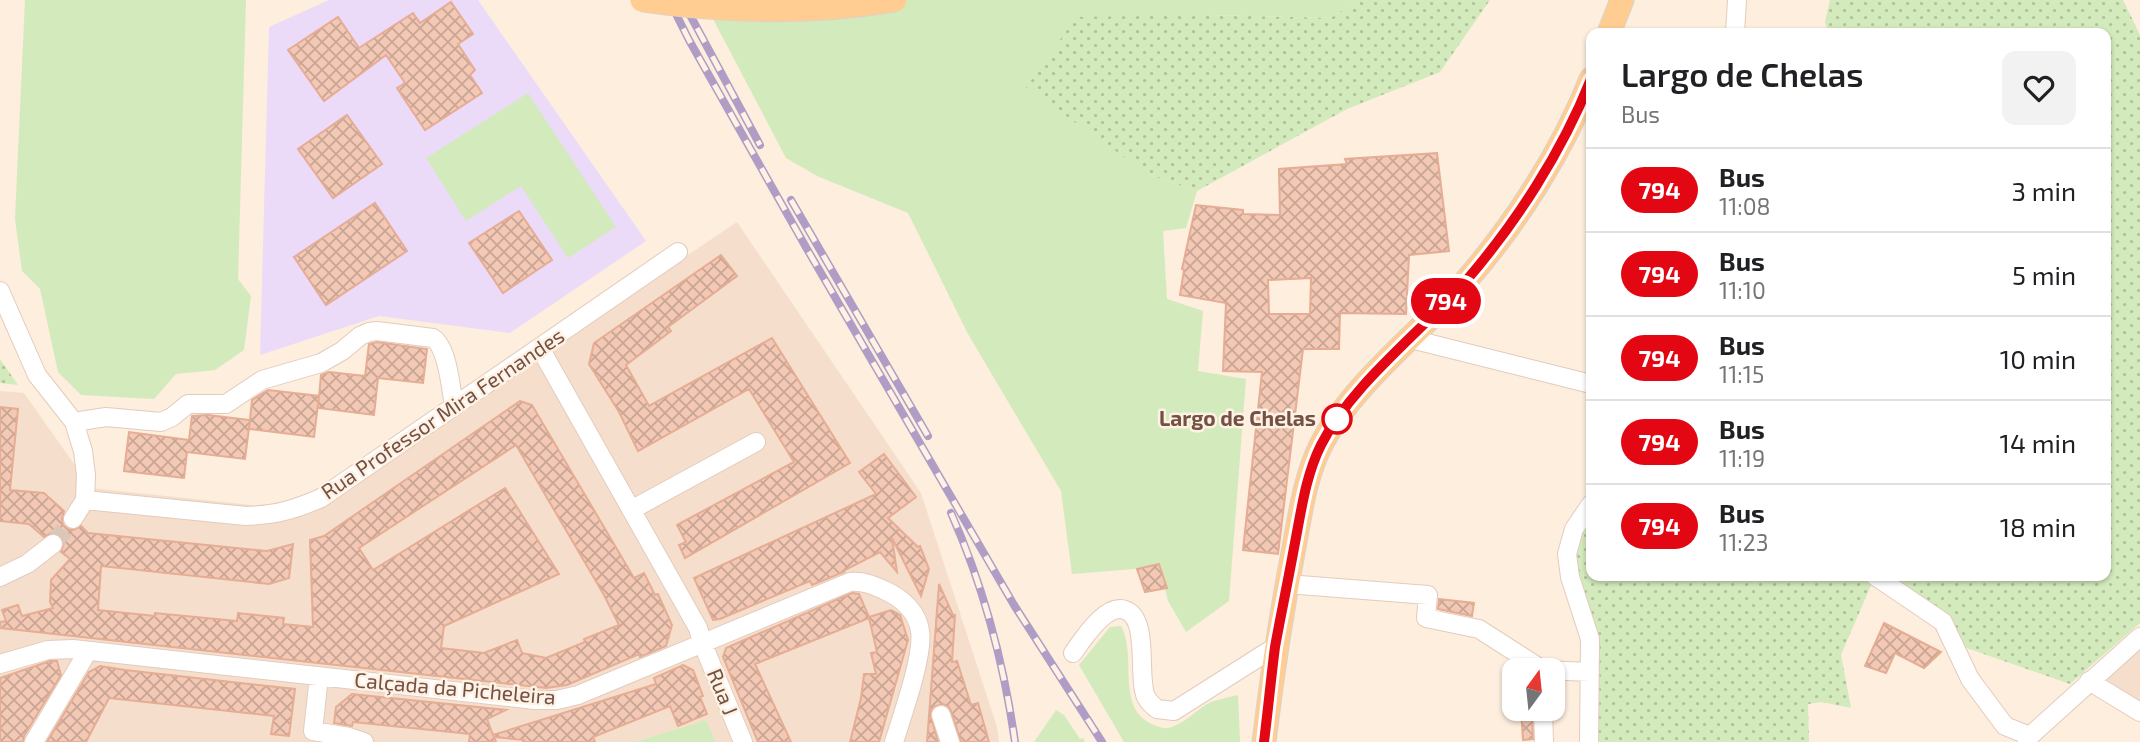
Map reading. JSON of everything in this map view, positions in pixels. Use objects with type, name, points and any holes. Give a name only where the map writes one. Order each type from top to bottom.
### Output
[{"type":"main road","points":[[642,0],[757,10],[846,6],[895,0]]},
{"type":"main road","points":[[1611,28],[1622,0]]},
{"type":"main road","points":[[1264,742],[1275,647],[1287,584],[1309,475],[1321,444],[1348,405],[1465,282],[1502,235],[1555,152],[1586,92]]},
{"type":"street","points":[[1735,28],[1737,0]]},
{"type":"street","name":"Rua Professor Mira Fernandes","points":[[85,500],[246,516],[271,515],[293,510],[321,498],[678,252]]},
{"type":"street","points":[[0,292],[37,375],[74,422],[83,451],[86,475],[85,500],[73,519]]},
{"type":"street","points":[[74,422],[106,418],[161,422],[188,404],[226,404],[262,380],[321,363],[360,336],[377,331],[433,338],[438,342],[444,354],[454,407]]},
{"type":"street","points":[[1411,339],[1586,383]]},
{"type":"street","name":"Rua J","points":[[540,348],[698,628],[743,742]]},
{"type":"street","points":[[631,510],[756,442]]},
{"type":"street","points":[[1586,511],[1574,529],[1567,554],[1570,577],[1590,639],[1589,742]]},
{"type":"street","points":[[0,577],[26,564],[53,544]]},
{"type":"street","name":"Calçada da Picheleira","points":[[1,660],[65,649],[535,700],[557,700],[578,695],[850,582],[863,581],[896,595],[914,612],[920,630],[920,651],[894,742]]},
{"type":"street","points":[[1882,581],[1943,622],[1970,679],[2005,726],[2029,739],[2089,681],[2140,637]]},
{"type":"street","points":[[1287,584],[1428,595],[1426,618],[1479,629],[1524,658]]},
{"type":"street","points":[[1073,653],[1107,613],[1124,609],[1132,614],[1140,632],[1146,697],[1157,709],[1174,711],[1275,647]]},
{"type":"street","points":[[34,742],[88,651]]},
{"type":"street","points":[[1565,671],[1590,672]]},
{"type":"street","points":[[319,676],[313,731],[364,742]]},
{"type":"street","points":[[2089,681],[2140,712]]},
{"type":"street","points":[[941,715],[950,742]]},
{"type":"street","points":[[1543,721],[1544,742]]},
{"type":"shaded area","points":[[329,0],[478,0],[646,241],[510,333],[379,316],[260,355],[269,27]]},
{"type":"shaded area","points":[[737,222],[921,493],[997,727],[999,742],[716,742],[706,720],[634,742],[0,742],[0,391],[24,393],[91,488],[307,511]]},
{"type":"shaded area","points":[[2140,647],[2140,702],[2101,680]]},
{"type":"green space","points":[[25,0],[246,0],[238,279],[251,296],[244,350],[215,370],[176,374],[154,399],[81,395],[58,372],[40,289],[22,271],[15,219]]},
{"type":"green space","points":[[703,0],[1358,0],[1332,18],[1206,15],[1150,175],[1197,191],[1186,228],[1163,231],[1167,299],[1203,311],[1198,371],[1246,379],[1229,601],[1186,632],[1168,601],[1159,564],[1134,569],[1072,574],[1061,491],[968,334],[908,213],[817,176],[786,158]]},
{"type":"green space","points":[[1358,0],[1490,0],[1440,72],[1347,109],[1197,191],[1150,175],[1026,88],[1076,17],[1206,15],[1331,18]]},
{"type":"green space","points":[[1830,0],[2123,0],[2140,35],[2140,623],[2070,684],[1964,647],[1886,581],[2111,581],[2111,28],[1827,28],[1825,22]]},
{"type":"green space","points":[[528,93],[616,227],[568,258],[521,186],[466,221],[426,158]]},
{"type":"green space","points":[[0,359],[18,385],[0,383]]},
{"type":"green space","points":[[1586,511],[1586,581],[1873,581],[1841,655],[1851,708],[1822,702],[1808,704],[1809,742],[1589,742],[1590,639],[1570,577],[1574,529]]},
{"type":"green space","points":[[1121,626],[1128,652],[1130,694],[1134,707],[1142,717],[1154,725],[1169,728],[1211,702],[1238,695],[1240,742],[1124,742],[1079,665],[1110,627]]},
{"type":"green space","points":[[1056,710],[1064,715],[1080,739],[1083,738],[1085,742],[1034,742]]},
{"type":"green space","points":[[706,720],[716,742],[634,742]]},
{"type":"building","points":[[451,2],[473,34],[458,44],[475,70],[470,75],[482,93],[425,130],[397,88],[405,83],[386,55],[324,101],[288,50],[338,17],[359,48],[413,13],[420,23]]},
{"type":"building","points":[[347,115],[382,164],[333,198],[298,149]]},
{"type":"building","points":[[1437,153],[1449,251],[1409,255],[1406,314],[1340,313],[1339,349],[1303,349],[1278,554],[1243,550],[1262,372],[1223,371],[1226,303],[1180,295],[1182,269],[1196,205],[1243,210],[1243,214],[1280,215],[1279,169],[1347,164],[1345,159]],"holes":[[[1311,278],[1310,314],[1269,314],[1268,280]]]},
{"type":"building","points":[[375,203],[407,251],[326,305],[294,257]]},
{"type":"building","points":[[519,211],[552,260],[503,293],[469,243]]},
{"type":"building","points":[[721,255],[737,276],[668,327],[671,331],[626,365],[649,406],[772,338],[850,463],[685,558],[679,545],[686,542],[677,525],[794,462],[749,389],[638,451],[619,412],[589,364],[594,343]]},
{"type":"building","points":[[377,342],[427,349],[423,383],[378,378],[374,415],[318,408],[321,375],[329,372],[365,376],[369,344]]},
{"type":"building","points":[[268,390],[319,396],[314,437],[249,429],[252,400]]},
{"type":"building","points":[[520,401],[532,405],[634,578],[644,573],[655,595],[658,594],[672,625],[666,646],[640,657],[639,654],[567,685],[546,688],[0,628],[0,622],[6,621],[2,610],[18,605],[22,616],[53,608],[50,602],[51,580],[70,559],[61,552],[64,542],[58,534],[51,533],[44,537],[29,524],[0,521],[0,407],[18,409],[10,490],[44,493],[64,511],[63,525],[68,529],[81,526],[88,533],[267,551],[293,544],[289,578],[269,584],[101,566],[98,610],[237,621],[238,613],[284,618],[283,624],[313,627],[310,540],[324,536]],"holes":[[[516,445],[619,625],[546,658],[522,653],[517,640],[484,653],[441,648],[444,626],[559,574],[505,488],[373,570],[359,548]]]},
{"type":"building","points":[[192,416],[250,420],[245,459],[187,452],[184,478],[124,471],[129,432],[189,440]]},
{"type":"building","points":[[884,454],[916,497],[888,518],[920,546],[929,569],[921,596],[892,538],[897,572],[880,552],[844,572],[812,585],[810,581],[713,620],[694,578],[876,494],[859,472]]},
{"type":"building","points":[[1159,564],[1167,588],[1145,592],[1137,569]]},
{"type":"building","points":[[939,584],[955,615],[952,662],[957,661],[971,705],[978,703],[989,742],[961,742],[951,711],[943,704],[933,707],[930,713],[938,742],[927,742]]},
{"type":"building","points":[[852,593],[859,594],[869,617],[891,610],[900,615],[908,640],[879,742],[850,742],[864,674],[876,674],[871,653],[877,652],[869,618],[755,664],[791,742],[758,742],[723,657],[726,648]]},
{"type":"building","points":[[1439,599],[1474,603],[1472,616],[1438,609]]},
{"type":"building","points":[[1884,623],[1941,652],[1924,668],[1895,653],[1886,673],[1865,666]]},
{"type":"building","points":[[57,661],[61,675],[23,742],[0,742],[0,678]]},
{"type":"building","points":[[683,665],[693,670],[707,714],[678,726],[670,706],[593,737],[595,742],[523,742],[524,740],[494,737],[496,742],[469,742],[470,734],[353,722],[352,726],[334,723],[336,707],[352,694],[506,710],[487,719],[493,735],[656,684],[654,678]]},
{"type":"building","points":[[100,666],[295,689],[289,736],[271,734],[274,716],[109,698],[86,742],[47,742],[89,672]]},
{"type":"building","points":[[1522,721],[1532,721],[1533,739],[1523,740]]},
{"type":"tunnel","points":[[53,544],[73,519]]},
{"type":"railway","points":[[669,0],[807,249],[1014,605],[1102,742]]},
{"type":"railway","points":[[682,0],[760,145]]},
{"type":"railway","points":[[791,200],[928,436]]},
{"type":"railway","points":[[951,513],[973,568],[991,625],[1015,742]]},
{"type":"bus line","name":"794","points":[[1264,742],[1275,647],[1287,584],[1309,475],[1321,444],[1348,405],[1465,282],[1502,235],[1538,181],[1586,92]]},
{"type":"place","name":"Largo de Chelas","points":[[1337,419]]}]
